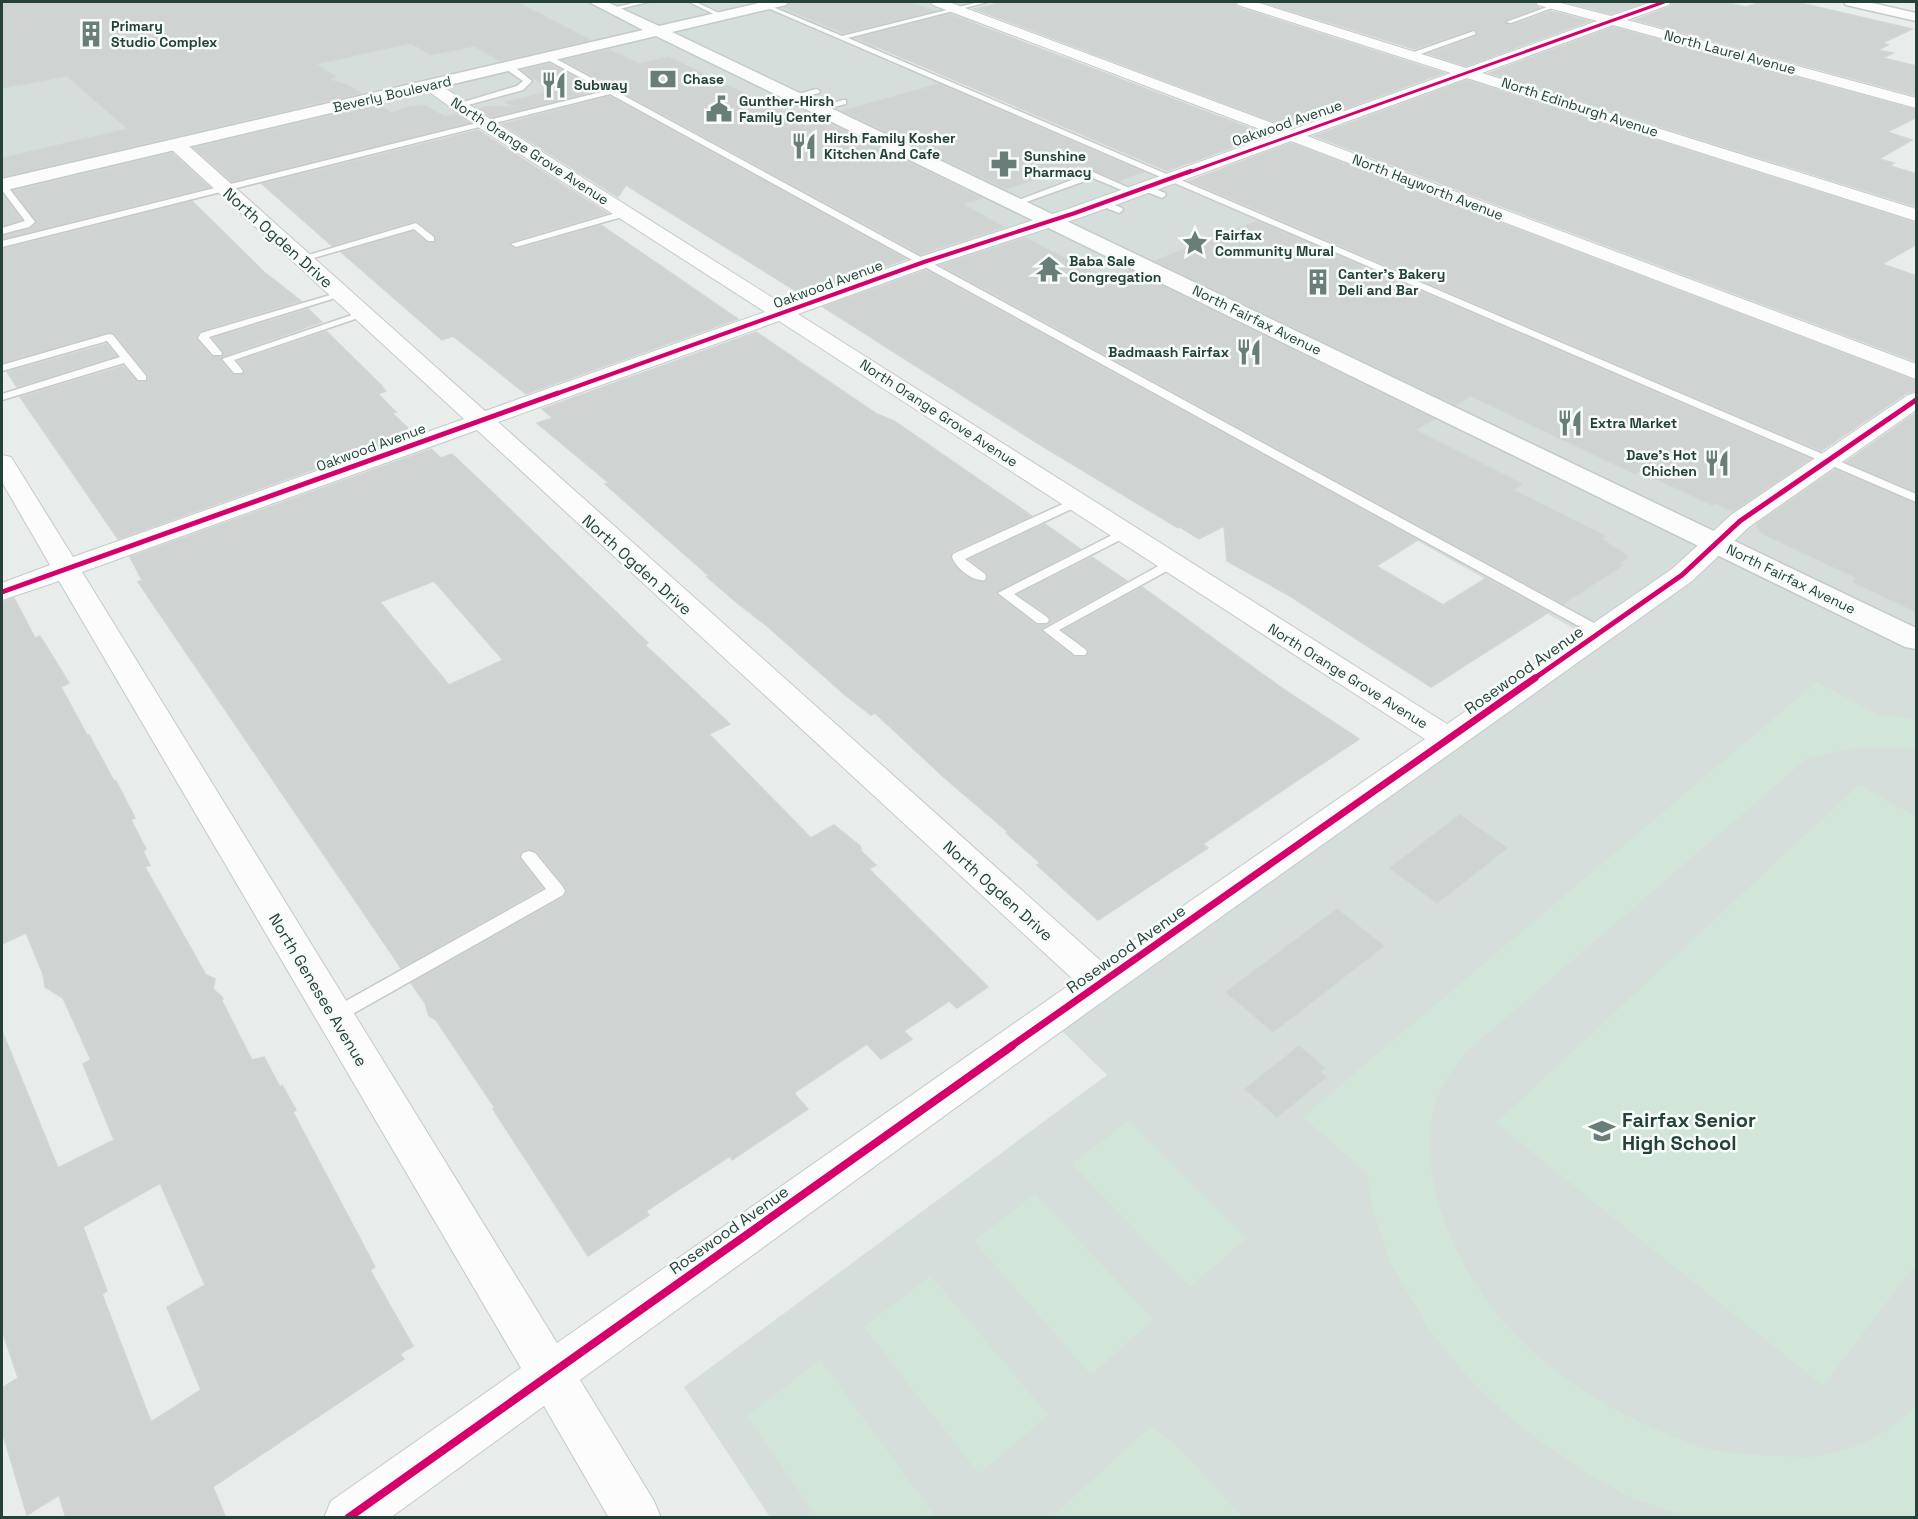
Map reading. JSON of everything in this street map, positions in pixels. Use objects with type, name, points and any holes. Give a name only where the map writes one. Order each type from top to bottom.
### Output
[{"type":"main road","name":"North Fairfax Avenue","points":[[596,2],[796,96],[819,99],[1050,220],[1917,640]]},
{"type":"main road","name":"Beverly Boulevard","points":[[2,185],[659,32],[722,16],[761,3],[782,2]]},
{"type":"main road","points":[[1851,2],[1917,17]]},
{"type":"street","name":"North Hayworth Avenue","points":[[938,2],[1917,372]]},
{"type":"street","name":"North Edinburgh Avenue","points":[[1243,2],[1917,215]]},
{"type":"street","name":"Oakwood Avenue","points":[[2,592],[924,262],[1050,220],[1111,207],[1137,189],[1665,2]]},
{"type":"street","name":"North Laurel Avenue","points":[[1550,3],[1917,103]]},
{"type":"street","name":"North Orange Grove Avenue","points":[[430,85],[484,123],[1449,740]]},
{"type":"street","name":"North Ogden Drive","points":[[176,144],[479,422],[1101,983]]},
{"type":"street","name":"Rosewood Avenue","points":[[348,1518],[1101,983],[1682,575],[1740,520],[1917,400]]},
{"type":"street","name":"North Genesee Avenue","points":[[2,462],[637,1518]]},
{"type":"lane","points":[[611,9],[645,2]]},
{"type":"lane","points":[[692,2],[722,16]]},
{"type":"lane","points":[[841,38],[985,2]]},
{"type":"lane","points":[[761,3],[1917,498]]},
{"type":"lane","points":[[1509,22],[1550,3]]},
{"type":"lane","points":[[1412,54],[1474,33]]},
{"type":"lane","points":[[549,57],[1600,632]]},
{"type":"lane","points":[[460,106],[520,88],[528,81],[509,67]]},
{"type":"lane","points":[[2,244],[612,91]]},
{"type":"lane","points":[[819,99],[843,102]]},
{"type":"lane","points":[[1016,203],[1093,175],[1162,195]]},
{"type":"lane","points":[[2,185],[30,222],[2,231]]},
{"type":"lane","points":[[2,205],[15,202]]},
{"type":"lane","points":[[516,244],[626,213]]},
{"type":"lane","points":[[26,225],[35,236]]},
{"type":"lane","points":[[300,259],[417,226],[431,239]]},
{"type":"lane","points":[[217,353],[203,338],[205,335],[340,295]]},
{"type":"lane","points":[[238,371],[227,359],[362,315]]},
{"type":"lane","points":[[2,368],[109,338],[142,378]]},
{"type":"lane","points":[[2,397],[126,359]]},
{"type":"lane","points":[[980,577],[960,562],[958,557],[1076,502]]},
{"type":"lane","points":[[1042,620],[1005,593],[1124,533]]},
{"type":"lane","points":[[1080,652],[1050,630],[1171,563]]},
{"type":"lane","points":[[334,1016],[557,891],[529,857]]},
{"type":"shaded area","points":[[2,2],[993,2],[959,10],[985,20],[873,49],[1916,496],[1916,1517],[770,1517],[684,1387],[1107,1075],[1059,1028],[1596,641],[613,91],[2,245]]},
{"type":"green space","points":[[1817,682],[1878,715],[1916,719],[1916,749],[1861,748],[1806,759],[1467,1051],[1453,1069],[1438,1096],[1430,1132],[1431,1169],[1438,1204],[1459,1256],[1478,1287],[1499,1317],[1524,1343],[1581,1389],[1613,1408],[1672,1437],[1709,1449],[1740,1454],[1809,1457],[1842,1451],[1870,1440],[1895,1425],[1916,1405],[1916,1517],[1687,1517],[1630,1497],[1586,1473],[1517,1424],[1472,1382],[1429,1329],[1390,1262],[1373,1209],[1367,1173],[1303,1117]]},
{"type":"green space","points":[[1859,785],[1916,817],[1916,1263],[1823,1386],[1496,1123]]},
{"type":"green space","points":[[1128,1121],[1247,1238],[1190,1287],[1072,1164]]},
{"type":"green space","points":[[1035,1194],[1153,1320],[1091,1375],[974,1241]]},
{"type":"green space","points":[[931,1276],[1048,1415],[979,1474],[864,1327]]},
{"type":"green space","points":[[820,1360],[933,1513],[928,1517],[817,1517],[747,1416]]},
{"type":"green space","points":[[1151,1426],[1179,1448],[1242,1517],[1052,1517]]},
{"type":"building","points":[[2,2],[517,2],[590,40],[500,61],[474,46],[431,55],[411,43],[316,64],[336,77],[327,79],[348,85],[361,93],[2,177],[2,158],[128,129],[67,76],[2,88]]},
{"type":"building","points":[[790,2],[909,2],[934,11],[844,33],[784,8]]},
{"type":"building","points":[[1003,2],[1234,2],[1237,7],[1444,73],[1291,128],[974,9]]},
{"type":"building","points":[[1262,2],[1534,2],[1539,8],[1505,20],[1504,23],[1512,25],[1551,11],[1590,21],[1466,66],[1428,54],[1477,36],[1475,29],[1414,49]]},
{"type":"building","points":[[1564,2],[1647,2],[1611,14]]},
{"type":"building","points":[[1673,2],[1724,2],[1746,7],[1761,2],[1796,2],[1912,29],[1882,43],[1888,45],[1878,50],[1893,53],[1883,58],[1917,66],[1917,96],[1635,20],[1670,7]]},
{"type":"building","points":[[952,15],[1268,135],[1167,171],[856,38]]},
{"type":"building","points":[[1613,27],[1917,110],[1917,117],[1887,132],[1912,140],[1879,159],[1894,163],[1890,166],[1917,174],[1917,207],[1489,73]]},
{"type":"building","points":[[609,50],[640,64],[668,57],[805,122],[818,118],[981,198],[962,204],[1004,227],[921,254],[563,60]]},
{"type":"building","points":[[550,64],[599,90],[491,117],[479,109],[488,106],[514,107],[506,102],[552,91],[522,70]]},
{"type":"building","points":[[1467,80],[1917,223],[1917,244],[1882,264],[1917,276],[1917,362],[1314,136]]},
{"type":"building","points":[[939,84],[1143,172],[1118,181],[1078,165],[1006,189],[842,111]]},
{"type":"building","points":[[610,96],[906,259],[804,296],[626,185],[618,197],[502,124]]},
{"type":"building","points":[[378,104],[391,113],[408,107],[424,105],[445,117],[457,114],[468,123],[232,182],[194,148]]},
{"type":"building","points":[[478,130],[607,213],[510,242],[510,246],[517,249],[601,225],[738,319],[526,394],[453,336],[442,340],[341,252],[413,231],[427,243],[436,241],[435,235],[415,221],[332,246],[262,184]]},
{"type":"building","points":[[1291,143],[1917,381],[1917,391],[1907,393],[1821,451],[1189,181]]},
{"type":"building","points":[[172,153],[209,187],[2,239],[2,236],[30,229],[37,222],[14,191]]},
{"type":"building","points":[[2,193],[21,220],[2,226]]},
{"type":"building","points":[[192,201],[264,272],[301,301],[200,331],[196,338],[211,356],[221,357],[220,360],[232,374],[242,375],[245,370],[238,361],[326,331],[381,385],[386,391],[378,394],[396,412],[392,413],[414,434],[118,539],[20,397],[123,366],[138,382],[148,382],[148,375],[115,334],[110,332],[2,363],[2,249]]},
{"type":"building","points":[[1257,221],[1810,459],[1733,511],[1715,503],[1712,505],[1639,471],[1635,474],[1471,396],[1456,405],[1154,261]]},
{"type":"building","points":[[1025,238],[1107,279],[1130,270],[1434,419],[1415,430],[1522,484],[1513,490],[1605,536],[1601,539],[1628,556],[1620,564],[1623,565],[1563,604],[941,265]]},
{"type":"building","points":[[926,270],[1418,540],[1376,566],[1443,605],[1486,578],[1549,612],[1431,687],[1290,596],[1227,561],[1224,526],[1199,539],[1180,527],[1178,528],[1034,441],[823,307]]},
{"type":"building","points":[[308,309],[322,322],[222,357],[224,352],[213,338]]},
{"type":"building","points":[[756,332],[877,414],[894,421],[1032,516],[952,552],[950,556],[952,562],[964,575],[975,581],[986,582],[988,578],[986,572],[969,559],[1045,524],[1080,549],[996,594],[1036,625],[1047,625],[1041,629],[1042,632],[1074,657],[1085,657],[1089,651],[1063,630],[1142,587],[1286,691],[1359,739],[1203,844],[1208,848],[1098,920],[1037,865],[1040,863],[1006,833],[1008,832],[947,780],[875,713],[871,715],[844,694],[767,626],[736,602],[605,484],[609,483],[537,423],[553,418],[542,409]]},
{"type":"building","points":[[106,344],[116,356],[17,387],[7,372]]},
{"type":"building","points":[[1917,412],[1917,492],[1846,462]]},
{"type":"building","points":[[431,449],[441,458],[452,454],[648,643],[645,645],[730,724],[709,734],[811,838],[834,825],[860,846],[861,851],[876,865],[869,869],[988,987],[957,1008],[949,1001],[904,1031],[912,1039],[881,1059],[867,1044],[794,1093],[808,1109],[732,1160],[730,1156],[646,1211],[649,1215],[588,1256],[493,1109],[495,1108],[436,1020],[429,1016],[425,1003],[411,983],[564,897],[567,892],[565,886],[537,852],[530,849],[522,851],[519,858],[543,888],[401,968],[138,582],[142,580],[130,557]],"holes":[[[434,581],[503,660],[449,685],[380,602]]]},
{"type":"building","points":[[1835,470],[1917,504],[1917,612],[1853,582],[1857,578],[1761,533],[1757,524]]},
{"type":"building","points":[[1092,557],[1127,581],[1049,624],[1051,619],[1048,615],[1018,594]]},
{"type":"building","points":[[14,598],[35,638],[40,636],[69,683],[61,687],[135,818],[131,820],[146,849],[143,851],[150,865],[145,867],[206,975],[215,979],[213,989],[223,998],[222,1001],[252,1060],[264,1057],[280,1087],[282,1085],[296,1110],[293,1112],[375,1267],[370,1270],[413,1346],[400,1354],[404,1359],[213,1487],[226,1518],[66,1518],[59,1495],[27,1515],[2,1431],[2,1388],[18,1378],[2,1330],[2,1031],[58,1168],[114,1140],[83,1064],[90,1058],[63,998],[45,987],[43,974],[26,933],[2,944],[2,602]],"holes":[[[160,1183],[205,1285],[167,1307],[201,1390],[151,1422],[102,1294],[107,1291],[83,1227]]]},
{"type":"building","points":[[1460,815],[1507,848],[1437,903],[1390,868]]},
{"type":"building","points":[[1337,909],[1384,946],[1273,1032],[1226,992]]},
{"type":"building","points":[[1299,1046],[1325,1068],[1320,1072],[1326,1077],[1277,1117],[1245,1089]]},
{"type":"cycle path","points":[[2,592],[924,262],[1075,213],[1664,2]]},
{"type":"cycle path","points":[[348,1518],[1079,998],[1682,575],[1740,521],[1916,400]]},
{"type":"place","name":"Primary Studio Complex","points":[[91,34]]},
{"type":"place","name":"Chase","points":[[663,79]]},
{"type":"place","name":"Subway","points":[[554,85]]},
{"type":"place","name":"Gunther-Hirsh Family Center","points":[[719,109]]},
{"type":"place","name":"Hirsh Family Kosher Kitchen And Cafe","points":[[804,146]]},
{"type":"place","name":"Sunshine Pharmacy","points":[[1004,164]]},
{"type":"place","name":"Fairfax Community Mural","points":[[1195,243]]},
{"type":"place","name":"Baba Sale Congregation","points":[[1049,269]]},
{"type":"place","name":"Canter's Bakery Deli and Bar","points":[[1318,282]]},
{"type":"place","name":"Badmaash Fairfax","points":[[1249,352]]},
{"type":"place","name":"Extra Market","points":[[1570,423]]},
{"type":"place","name":"Dave's Hot Chichen","points":[[1717,463]]},
{"type":"place","name":"Fairfax Senior High School","points":[[1602,1131]]}]
